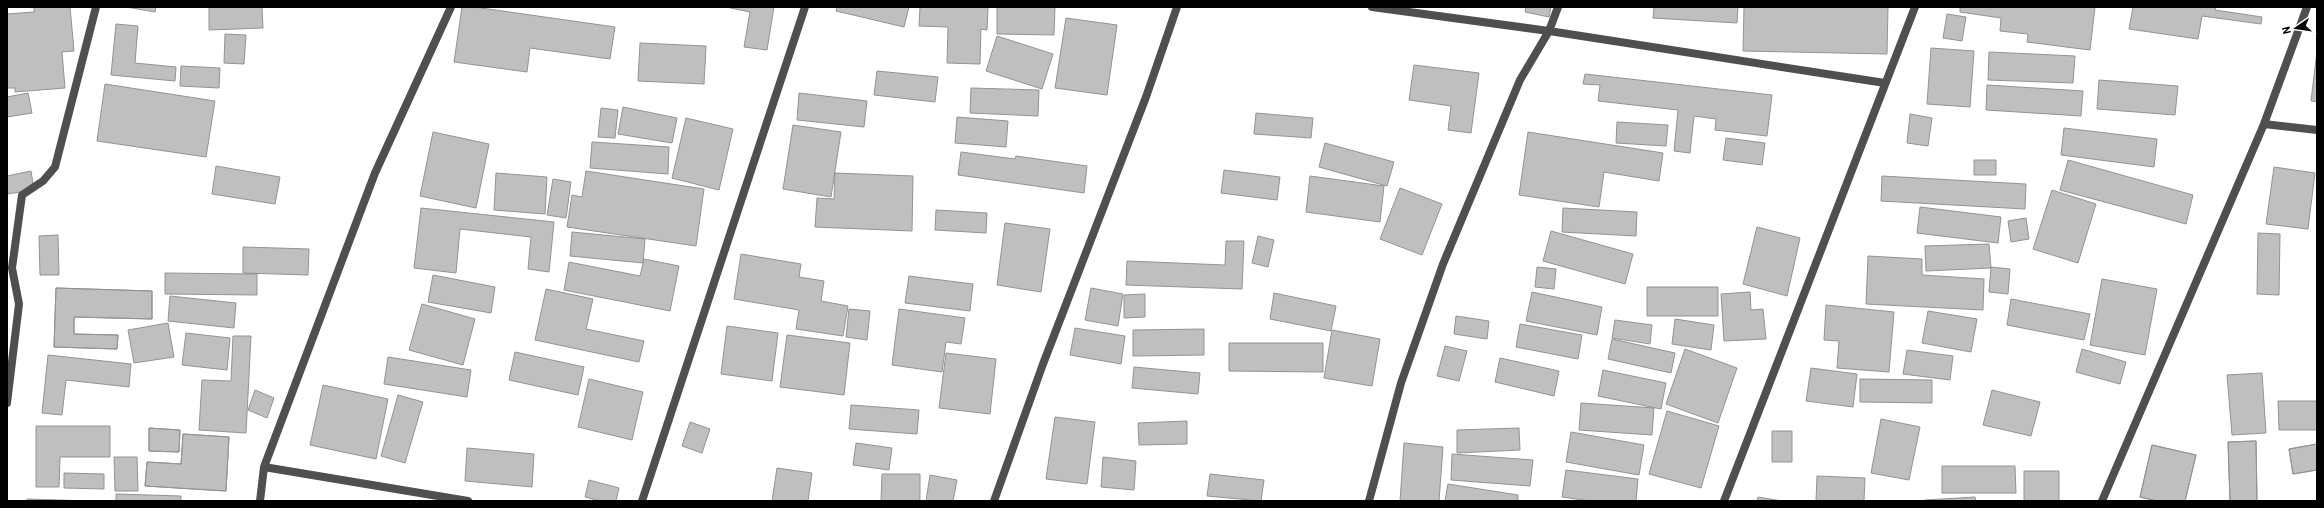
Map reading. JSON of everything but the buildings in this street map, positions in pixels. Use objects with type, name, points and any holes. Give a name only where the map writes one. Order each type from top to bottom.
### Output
[{"type":"street","points":[[7,403],[19,304],[12,268],[22,195],[43,181],[55,167],[96,7]]},
{"type":"street","points":[[260,501],[264,467],[374,174],[451,7]]},
{"type":"street","points":[[642,501],[804,7]]},
{"type":"street","points":[[994,501],[1043,364],[1146,97],[1177,7]]},
{"type":"street","points":[[1372,7],[1549,31],[1885,83]]},
{"type":"street","points":[[1369,501],[1401,383],[1443,264],[1520,80],[1549,31],[1558,7]]},
{"type":"street","points":[[1724,501],[1915,7]]},
{"type":"street","points":[[2102,501],[2264,124],[2307,7]]},
{"type":"street","points":[[2264,124],[2317,130]]},
{"type":"street","points":[[264,467],[468,501]]}]
